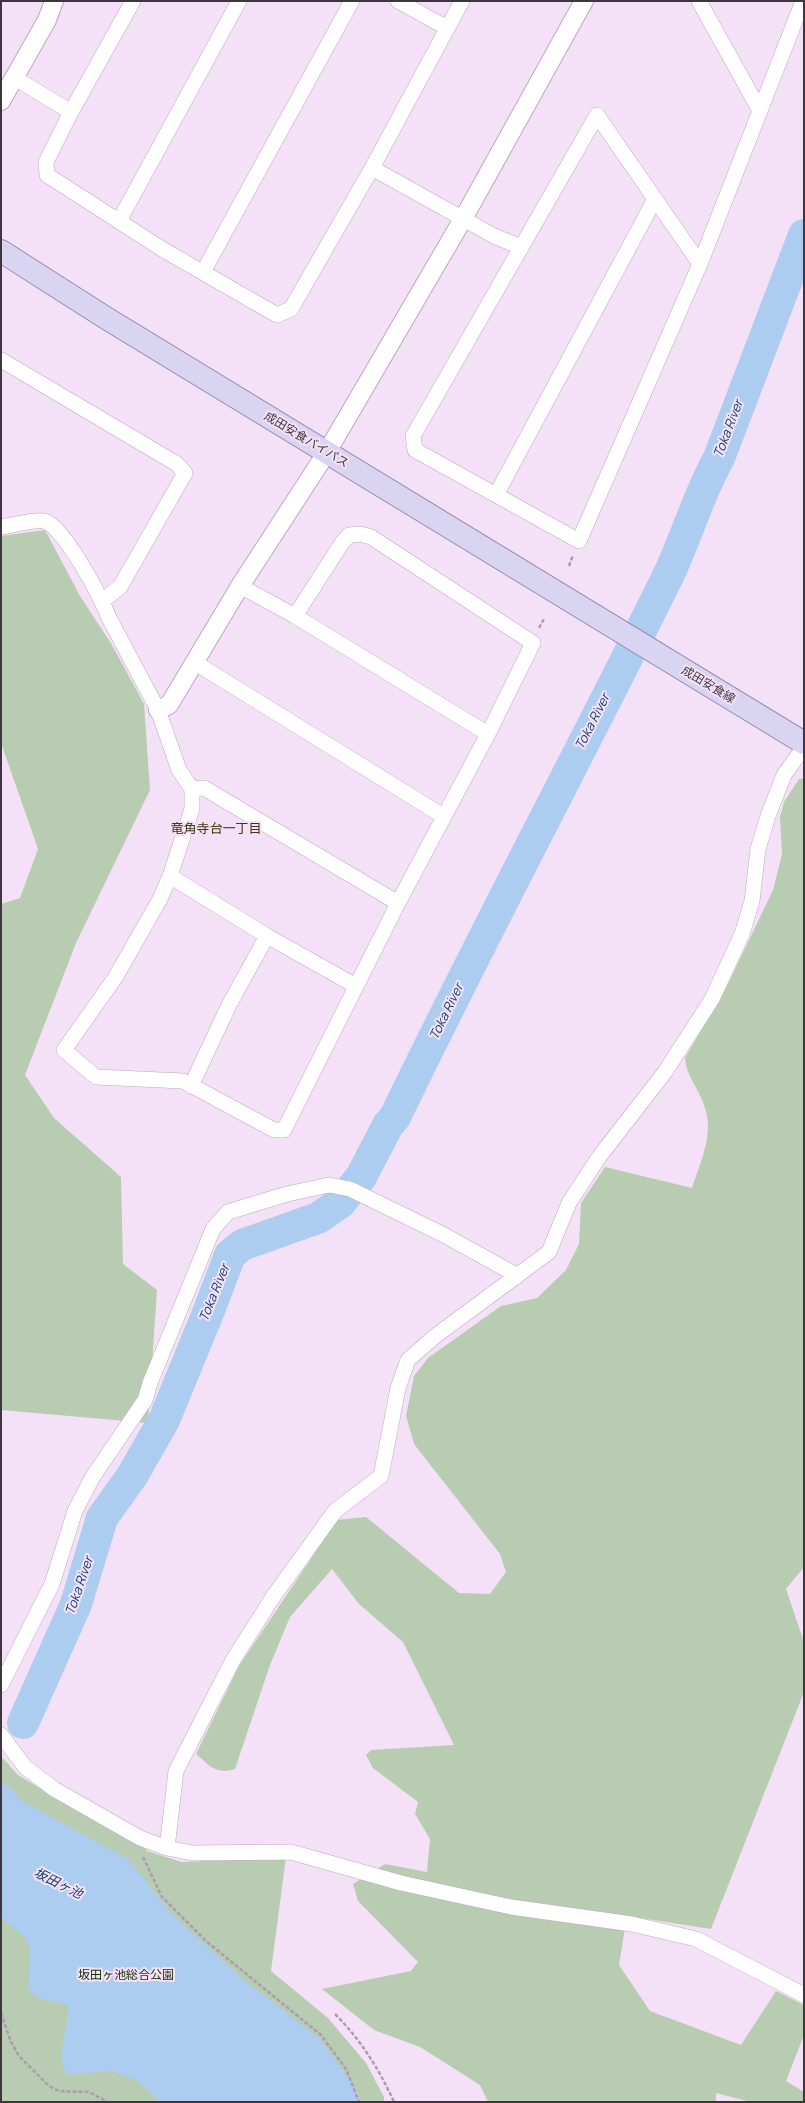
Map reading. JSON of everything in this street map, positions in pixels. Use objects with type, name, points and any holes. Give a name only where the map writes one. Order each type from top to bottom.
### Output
[{"type":"main road","name":"成田安食バイパス","points":[[1,251],[112,322],[612,627]]},
{"type":"main road","name":"成田安食線","points":[[612,627],[804,743]]},
{"type":"street","points":[[1,101],[47,20],[54,1]]},
{"type":"street","points":[[133,1],[71,112],[46,162],[47,175],[119,221],[277,315],[291,309],[372,168],[462,1]]},
{"type":"street","points":[[119,221],[239,1]]},
{"type":"street","points":[[203,272],[352,1]]},
{"type":"street","points":[[398,1],[447,28]]},
{"type":"street","points":[[158,710],[169,705],[240,586],[326,452],[463,219],[584,1]]},
{"type":"street","points":[[699,1],[759,109]]},
{"type":"street","points":[[700,264],[597,116],[413,436],[414,450],[579,541],[700,264],[759,109],[803,1]]},
{"type":"street","points":[[15,78],[71,112]]},
{"type":"street","points":[[372,168],[494,236],[521,247]]},
{"type":"street","points":[[496,495],[655,199]]},
{"type":"street","points":[[1,360],[178,464],[185,473],[120,587],[102,601]]},
{"type":"street","points":[[1,527],[44,520],[56,528],[102,601],[108,616],[158,710],[179,770],[192,789],[192,809],[170,876],[160,899],[115,978],[64,1050],[96,1077],[184,1082],[274,1130],[284,1130],[398,903],[488,734],[533,643],[371,537],[360,534],[349,535],[295,616]]},
{"type":"street","points":[[240,586],[295,616],[488,734]]},
{"type":"street","points":[[194,662],[443,816]]},
{"type":"street","points":[[167,1848],[176,1771],[233,1660],[273,1597],[335,1511],[381,1476],[398,1388],[408,1360],[434,1337],[549,1252],[569,1203],[595,1163],[665,1072],[712,999],[742,934],[752,901],[758,849],[768,816],[784,775],[804,747]]},
{"type":"street","points":[[192,789],[204,788],[398,903]]},
{"type":"street","points":[[170,876],[267,936],[356,986]]},
{"type":"street","points":[[191,1086],[229,1005],[267,936]]},
{"type":"street","points":[[1,1684],[52,1584],[75,1511],[92,1478],[145,1400],[150,1383],[213,1229],[228,1212],[287,1194],[329,1185],[350,1189],[444,1235],[511,1272],[516,1277]]},
{"type":"street","points":[[1,1735],[24,1767],[54,1789],[131,1833],[167,1848],[192,1854],[291,1852],[416,1886],[511,1907],[632,1924],[696,1939],[804,1995]]},
{"type":"path","points":[[131,1833],[162,1897],[206,1942],[321,2035],[346,2069],[359,2102]]},
{"type":"path","points":[[1,2013],[15,2049],[49,2086],[59,2091],[89,2092],[108,2102]]},
{"type":"path","points":[[335,2014],[356,2035],[384,2079],[394,2102]]},
{"type":"green space","points":[[45,530],[80,596],[112,645],[144,704],[150,790],[76,943],[25,1075],[54,1118],[121,1177],[123,1264],[157,1290],[148,1423],[1,1410],[1,904],[20,898],[38,849],[1,743],[1,536]]},
{"type":"green space","points":[[804,778],[804,1567],[786,1589],[804,1642],[804,1692],[711,1929],[627,1916],[619,1965],[650,2011],[741,2045],[776,1991],[804,2005],[804,2035],[786,2081],[804,2092],[804,2102],[751,2102],[716,2093],[716,2102],[488,2102],[480,2085],[420,2047],[374,2030],[322,1989],[411,1971],[418,1962],[358,1901],[353,1884],[385,1864],[427,1872],[430,1839],[415,1814],[418,1802],[373,1768],[366,1755],[371,1750],[454,1745],[403,1642],[359,1604],[332,1569],[290,1617],[270,1665],[235,1769],[228,1771],[218,1770],[209,1766],[196,1754],[239,1666],[337,1520],[366,1517],[459,1593],[490,1594],[506,1572],[500,1554],[414,1444],[406,1416],[414,1376],[428,1358],[501,1306],[537,1298],[566,1270],[579,1244],[581,1203],[605,1167],[692,1188],[705,1148],[708,1128],[703,1101],[690,1077],[685,1058],[727,986],[773,890],[782,854],[780,817],[784,802],[799,779]]},
{"type":"green space","name":"坂田ヶ池総合公園","points":[[1,1756],[18,1775],[109,1829],[142,1843],[147,1851],[182,1862],[286,1857],[271,1971],[328,2018],[366,2063],[384,2097],[384,2102],[1,2102]]},
{"type":"water","name":"坂田ヶ池総合公園","points":[[1,1783],[11,1788],[20,1800],[128,1859],[172,1914],[244,1980],[319,2038],[354,2085],[361,2102],[160,2102],[138,2081],[111,2071],[67,2075],[63,2066],[62,2048],[67,2023],[68,2005],[38,1998],[28,1990],[30,1947],[24,1937],[1,1918]]},
{"type":"waterway","name":"Toka River","points":[[23,1723],[76,1604],[102,1518],[132,1476],[164,1420],[230,1255],[242,1245],[318,1218],[340,1203],[361,1177],[388,1125],[395,1117],[673,565],[704,488],[719,458],[804,235]]},
{"type":"district","name":"竜角寺台一丁目","points":[[216,829]]},
{"type":"water label","name":"坂田ヶ池","points":[[58,1884]]}]
